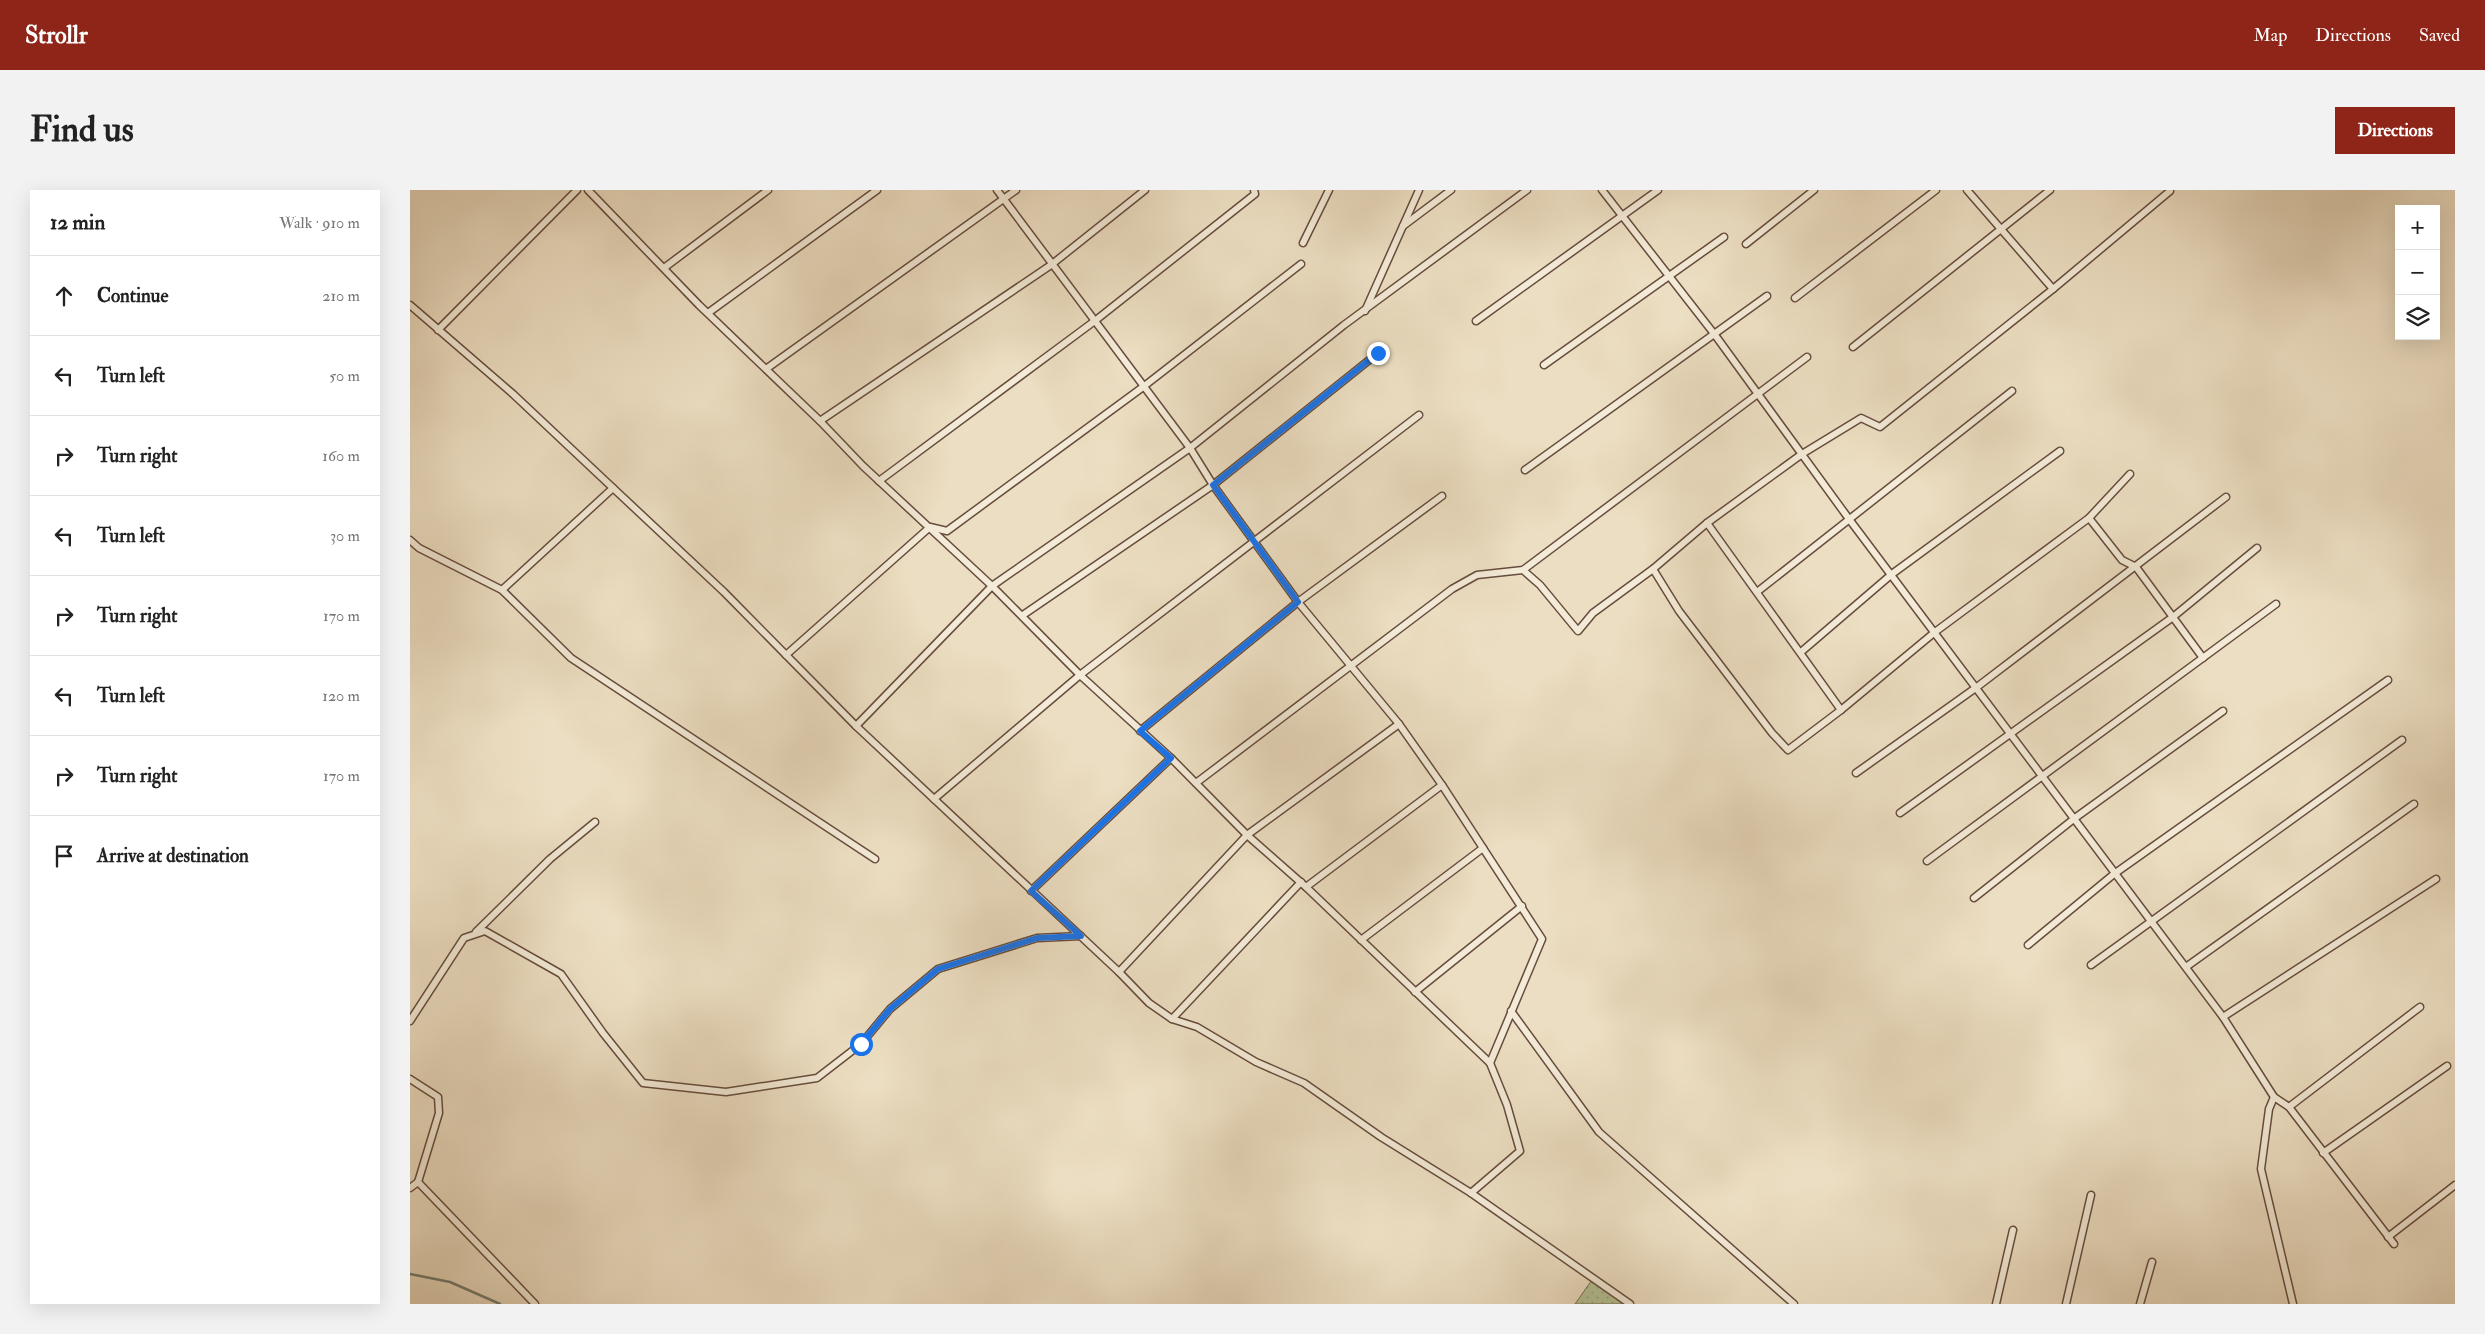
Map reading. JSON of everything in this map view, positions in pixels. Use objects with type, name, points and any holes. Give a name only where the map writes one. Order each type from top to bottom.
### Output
[{"type":"street","points":[[438,330],[577,190]]},
{"type":"street","points":[[588,190],[708,313],[879,481],[1023,615],[1080,675],[1171,758],[1247,835],[1303,885],[1490,1064],[1507,1105],[1520,1151],[1471,1193]]},
{"type":"street","points":[[664,268],[768,190]]},
{"type":"street","points":[[708,313],[877,190]]},
{"type":"street","points":[[997,190],[1051,265],[1096,320],[1143,387],[1190,448],[1213,485],[1298,602],[1400,724],[1542,938],[1490,1064]]},
{"type":"street","points":[[766,369],[1016,190]]},
{"type":"street","points":[[820,421],[1051,265],[1145,190]]},
{"type":"street","points":[[879,481],[1096,320],[1255,194],[1254,190]]},
{"type":"street","points":[[1303,243],[1329,190]]},
{"type":"street","points":[[1364,312],[1419,190]]},
{"type":"street","points":[[1402,227],[1451,190]]},
{"type":"street","points":[[856,726],[992,586],[1190,448],[1344,325],[1527,190]]},
{"type":"street","points":[[1602,190],[1760,394],[1849,519],[1977,687],[2114,874],[2224,1017],[2274,1096],[2289,1107],[2394,1244]]},
{"type":"street","points":[[1476,321],[1658,190]]},
{"type":"street","points":[[1746,244],[1814,190]]},
{"type":"street","points":[[1794,298],[1936,190]]},
{"type":"street","points":[[1967,190],[2053,289]]},
{"type":"street","points":[[1853,347],[2050,190]]},
{"type":"street","points":[[1523,570],[1540,585],[1578,631],[1593,613],[1653,570],[1707,524],[1802,454],[1861,418],[1880,427],[2053,289],[2170,191]]},
{"type":"street","points":[[1544,365],[1724,237]]},
{"type":"street","points":[[930,527],[947,531],[1143,387],[1301,264]]},
{"type":"street","points":[[1525,470],[1767,296]]},
{"type":"street","points":[[410,305],[513,394],[724,592],[856,726],[1081,936],[1149,1003],[1172,1019],[1197,1027],[1256,1062],[1304,1083],[1381,1137],[1471,1193],[1630,1304]]},
{"type":"street","points":[[1023,615],[1213,485],[1378,353]]},
{"type":"street","points":[[1196,783],[1452,588],[1477,575],[1523,570],[1807,357]]},
{"type":"street","points":[[1757,592],[2012,391]]},
{"type":"street","points":[[934,799],[1080,675],[1419,415]]},
{"type":"street","points":[[1802,652],[1892,574],[2060,451]]},
{"type":"street","points":[[1653,570],[1679,611],[1772,733],[1788,750],[1841,710],[1935,632],[2089,518],[2130,474]]},
{"type":"street","points":[[502,590],[613,488]]},
{"type":"street","points":[[1140,731],[1298,602],[1442,496]]},
{"type":"street","points":[[1856,773],[1977,687],[2226,498]]},
{"type":"street","points":[[2089,518],[2122,560],[2136,567],[2203,658]]},
{"type":"street","points":[[1707,524],[1802,652],[1841,710]]},
{"type":"street","points":[[786,655],[930,527]]},
{"type":"street","points":[[410,540],[419,548],[502,590],[571,658],[875,859]]},
{"type":"street","points":[[1900,813],[2174,617],[2257,548]]},
{"type":"street","points":[[1927,861],[2276,604]]},
{"type":"street","points":[[2028,945],[2114,874],[2388,680]]},
{"type":"street","points":[[1974,898],[2074,818],[2223,711]]},
{"type":"street","points":[[1119,972],[1247,835],[1400,724]]},
{"type":"street","points":[[2091,966],[2402,740]]},
{"type":"street","points":[[1031,891],[1171,758]]},
{"type":"street","points":[[1172,1019],[1303,885],[1442,785]]},
{"type":"street","points":[[2186,967],[2414,804]]},
{"type":"street","points":[[473,935],[550,859],[595,822]]},
{"type":"street","points":[[1361,940],[1483,848]]},
{"type":"street","points":[[2224,1017],[2436,879]]},
{"type":"street","points":[[1415,992],[1522,906]]},
{"type":"street","points":[[410,1021],[464,938],[486,931],[561,974],[603,1033],[643,1083],[726,1092],[816,1078],[861,1044],[890,1009],[938,969],[1037,938],[1081,936]]},
{"type":"street","points":[[2289,1107],[2420,1007]]},
{"type":"street","points":[[1512,1011],[1599,1132],[1794,1304]]},
{"type":"street","points":[[2323,1152],[2447,1066]]},
{"type":"street","points":[[410,1079],[438,1097],[439,1113],[418,1182],[410,1188]]},
{"type":"street","points":[[2274,1096],[2269,1109],[2261,1169],[2293,1304]]},
{"type":"street","points":[[418,1182],[535,1304]]},
{"type":"street","points":[[2388,1237],[2455,1185]]},
{"type":"street","points":[[2066,1304],[2091,1195]]},
{"type":"street","points":[[1996,1304],[2013,1230]]},
{"type":"street","points":[[2140,1304],[2152,1262]]},
{"type":"green space","points":[[1594,1277],[1628,1304],[1575,1304]]},
{"type":"waterway","points":[[410,1274],[450,1282],[500,1304]]},
{"type":"route","points":[[861,1044],[890,1009],[938,969],[1037,938],[1081,936],[1031,891],[1171,758],[1140,731],[1298,602],[1213,485],[1378,353]]}]
